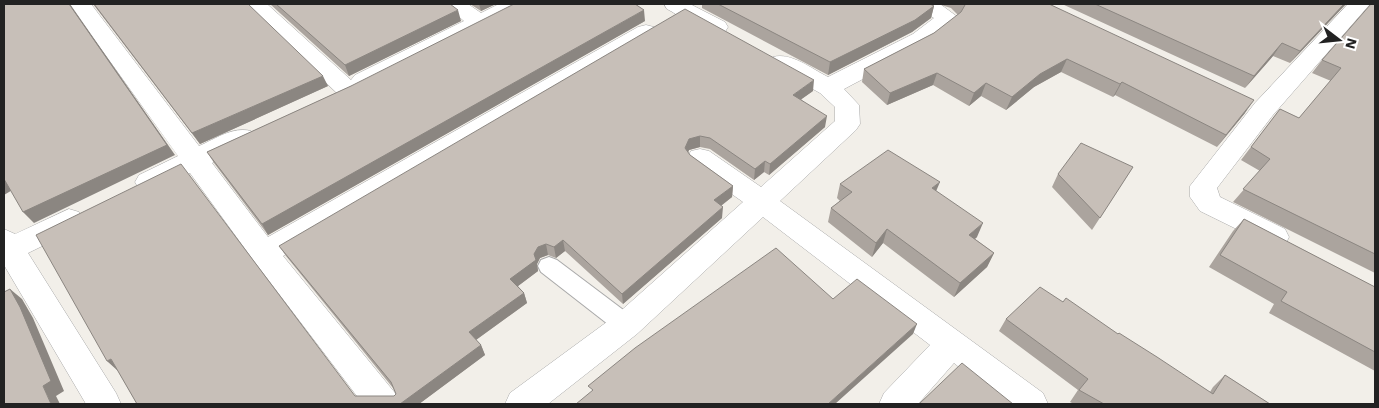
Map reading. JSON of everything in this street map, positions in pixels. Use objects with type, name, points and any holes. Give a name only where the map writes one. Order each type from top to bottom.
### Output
[{"type":"street","points":[[80,4],[264,253],[383,404]]},
{"type":"street","points":[[255,4],[347,89]]},
{"type":"street","points":[[454,4],[478,21]]},
{"type":"street","points":[[320,101],[478,21],[516,4]]},
{"type":"street","points":[[828,87],[921,39],[948,18],[926,4]]},
{"type":"street","points":[[1297,248],[1210,204],[1204,197],[1204,186],[1255,104],[1359,4]]},
{"type":"street","points":[[264,253],[679,7],[735,37]]},
{"type":"street","points":[[522,404],[626,325],[847,124],[848,105],[828,87],[760,51]]},
{"type":"street","points":[[124,193],[266,126]]},
{"type":"street","points":[[700,158],[763,201],[1031,404]]},
{"type":"street","points":[[88,211],[5,247],[104,404]]},
{"type":"street","points":[[896,404],[952,343]]},
{"type":"lane","points":[[550,266],[626,325]]},
{"type":"building","points":[[4,4],[69,4],[167,145],[23,212],[4,179]]},
{"type":"building","points":[[94,4],[248,4],[323,76],[192,133]]},
{"type":"building","points":[[276,4],[450,4],[458,10],[345,65]]},
{"type":"building","points":[[514,4],[635,4],[644,10],[262,224],[207,152],[351,86]]},
{"type":"building","points":[[718,4],[930,4],[934,6],[915,20],[830,62]]},
{"type":"building","points":[[963,4],[1049,4],[1254,100],[1226,135],[1122,82],[1120,84],[1067,59],[1040,74],[1012,97],[986,83],[974,93],[937,73],[890,93],[864,69],[934,33],[961,12],[965,5]]},
{"type":"building","points":[[1095,4],[1344,4],[1300,51],[1282,43],[1254,76]]},
{"type":"building","points":[[1371,4],[1375,4],[1375,254],[1243,189],[1270,159],[1251,147],[1280,109],[1299,118],[1341,68],[1322,60]]},
{"type":"building","points":[[685,9],[814,80],[793,95],[827,116],[770,164],[765,161],[755,169],[710,138],[700,136],[689,139],[685,148],[690,155],[733,186],[714,200],[723,207],[622,294],[563,240],[554,247],[546,244],[538,247],[534,254],[536,260],[510,279],[524,293],[469,332],[481,345],[400,404],[137,404],[111,359],[107,361],[36,235],[181,164],[355,396],[394,396],[396,394],[391,382],[279,246]]},
{"type":"building","points":[[1081,143],[1133,167],[1100,218],[1058,174]]},
{"type":"building","points":[[888,150],[940,182],[932,188],[983,223],[969,235],[994,253],[960,283],[887,229],[876,243],[831,208],[852,192],[840,184]]},
{"type":"building","points":[[1244,219],[1375,287],[1375,352],[1281,301],[1287,292],[1220,255]]},
{"type":"building","points":[[776,248],[833,299],[857,279],[917,324],[828,404],[576,404],[593,390],[588,386],[635,348]]},
{"type":"building","points":[[1040,287],[1063,302],[1066,298],[1118,334],[1213,394],[1225,375],[1270,404],[1104,404],[1079,390],[1088,379],[1006,319]]},
{"type":"building","points":[[10,289],[20,307],[51,381],[43,386],[51,404],[4,404],[4,292]]},
{"type":"building","points":[[962,363],[1013,404],[919,404]]}]
